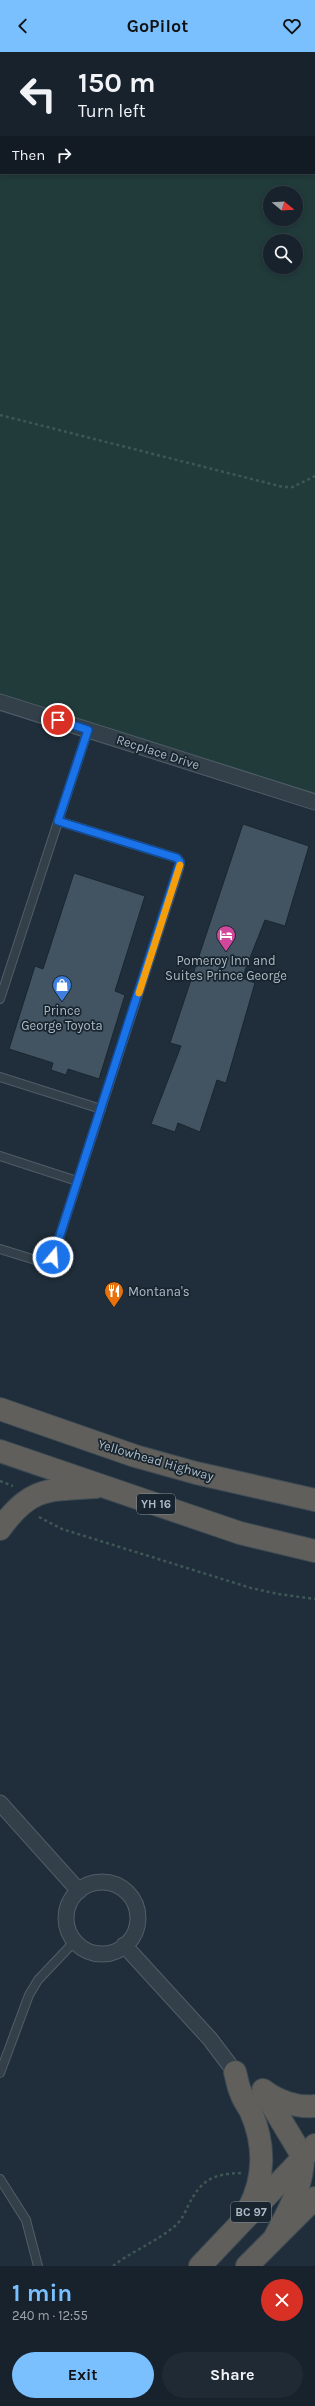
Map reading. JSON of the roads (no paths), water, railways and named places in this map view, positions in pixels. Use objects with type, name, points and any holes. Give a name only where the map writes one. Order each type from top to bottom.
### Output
[{"type":"highway","name":"Yellowhead Highway","points":[[0,1409],[143,1458],[196,1473],[315,1500]]},
{"type":"highway","name":"YH 16","points":[[0,1451],[240,1532],[315,1551]]},
{"type":"highway","points":[[0,1529],[24,1500],[57,1489],[106,1486]]},
{"type":"highway","points":[[235,2072],[264,2092],[281,2101],[307,2107],[315,2106]]},
{"type":"highway","points":[[235,2072],[241,2094],[251,2111],[258,2130],[261,2150],[258,2191],[242,2222]]},
{"type":"highway","points":[[264,2092],[309,2151],[303,2167],[297,2193],[276,2235]]},
{"type":"highway","name":"BC 97","points":[[200,2266],[309,2151]]},
{"type":"highway","name":"BC 97","points":[[246,2266],[315,2198]]},
{"type":"street","name":"Recplace Drive","points":[[0,702],[315,802]]},
{"type":"street","points":[[0,1803],[79,1891]]},
{"type":"street","points":[[95,1883],[107,1883],[127,1892],[137,1910],[138,1921],[135,1931],[124,1945],[111,1953],[99,1954],[87,1951],[74,1942],[67,1924],[66,1913],[70,1902],[79,1891],[95,1883]]},
{"type":"street","points":[[124,1945],[210,2039],[235,2072]]},
{"type":"lane","points":[[0,999],[88,730]]},
{"type":"lane","points":[[0,1248],[42,1262],[48,1262],[53,1257],[180,862],[177,858],[58,821]]},
{"type":"lane","points":[[0,1077],[101,1109]]},
{"type":"lane","points":[[0,1156],[77,1182]]},
{"type":"lane","points":[[0,2073],[29,1995],[38,1980],[74,1942]]},
{"type":"lane","points":[[0,2179],[26,2220],[38,2266]]},
{"type":"place","name":"Pomeroy Inn and Suites Prince George","points":[[226,952]]},
{"type":"place","name":"Prince George Toyota","points":[[62,1002]]},
{"type":"place","name":"Montana's","points":[[114,1308]]}]
